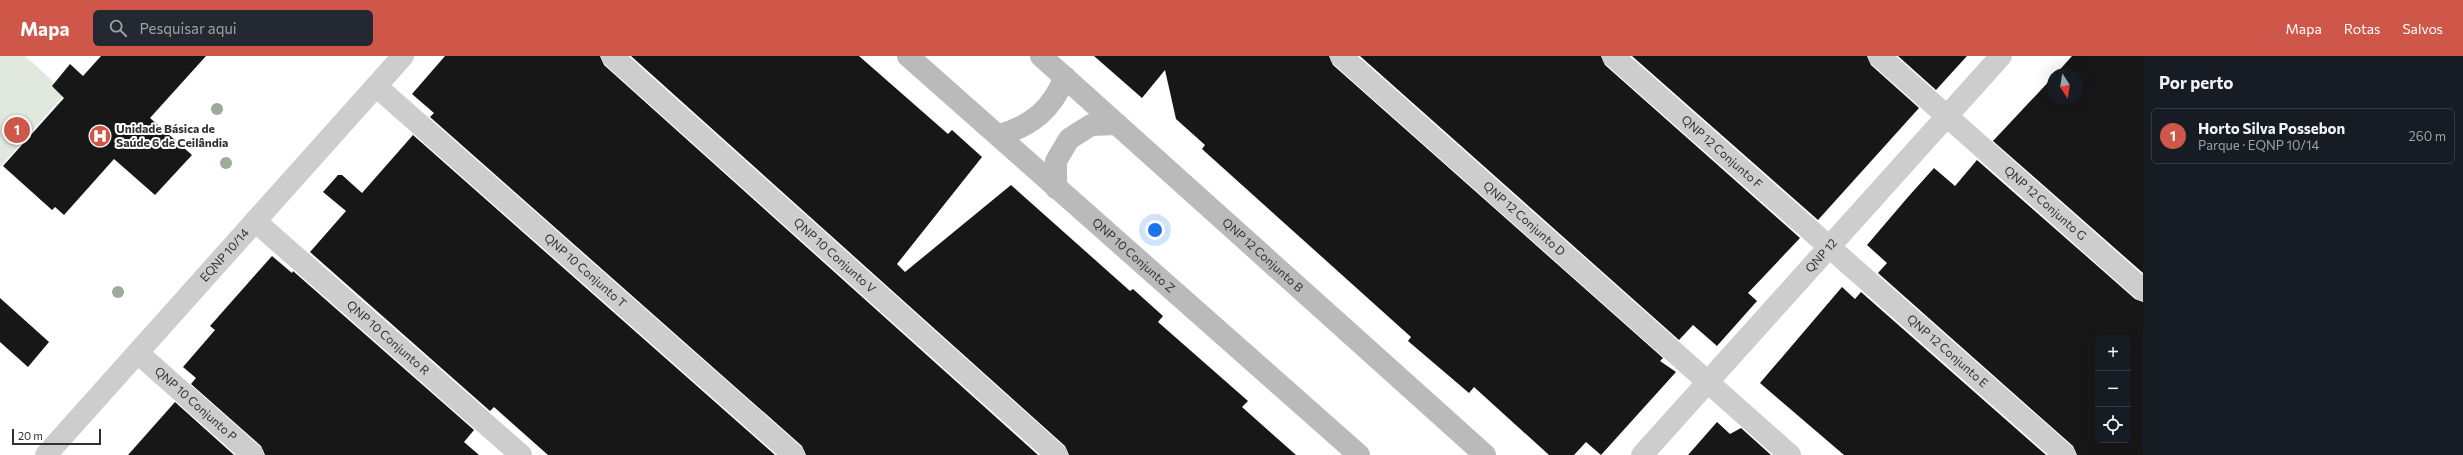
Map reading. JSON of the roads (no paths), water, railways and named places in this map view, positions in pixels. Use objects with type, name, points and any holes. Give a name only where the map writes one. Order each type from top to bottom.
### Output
[{"type":"street","name":"EQNP 10/14","points":[[46,455],[403,56]]},
{"type":"street","name":"QNP 10 Conjunto V","points":[[612,56],[1057,455]]},
{"type":"street","name":"QNP 10 Conjunto Z","points":[[908,56],[1359,455]]},
{"type":"street","name":"QNP 12 Conjunto B","points":[[1041,56],[1485,455]]},
{"type":"street","name":"QNP 12 Conjunto D","points":[[1341,56],[1790,455]]},
{"type":"street","name":"QNP 12 Conjunto F","points":[[1613,56],[1830,248]]},
{"type":"street","name":"QNP 12 Conjunto G","points":[[1879,56],[2143,290]]},
{"type":"street","name":"QNP 12","points":[[1642,455],[1830,248],[2001,56]]},
{"type":"street","points":[[999,135],[1017,131],[1033,122],[1051,104],[1065,77]]},
{"type":"street","name":"QNP 10 Conjunto T","points":[[376,86],[794,455]]},
{"type":"street","points":[[1056,188],[1056,162],[1069,139],[1091,125],[1117,124]]},
{"type":"street","name":"QNP 10 Conjunto R","points":[[255,220],[521,455]]},
{"type":"street","name":"QNP 12 Conjunto E","points":[[1830,248],[2065,455]]},
{"type":"street","name":"QNP 10 Conjunto P","points":[[138,353],[253,455]]},
{"type":"place","name":"Horto Silva Possebon","points":[[17,130]]},
{"type":"place","name":"Unidade Básica de Saúde 6 de Ceilândia","points":[[100,136]]}]
